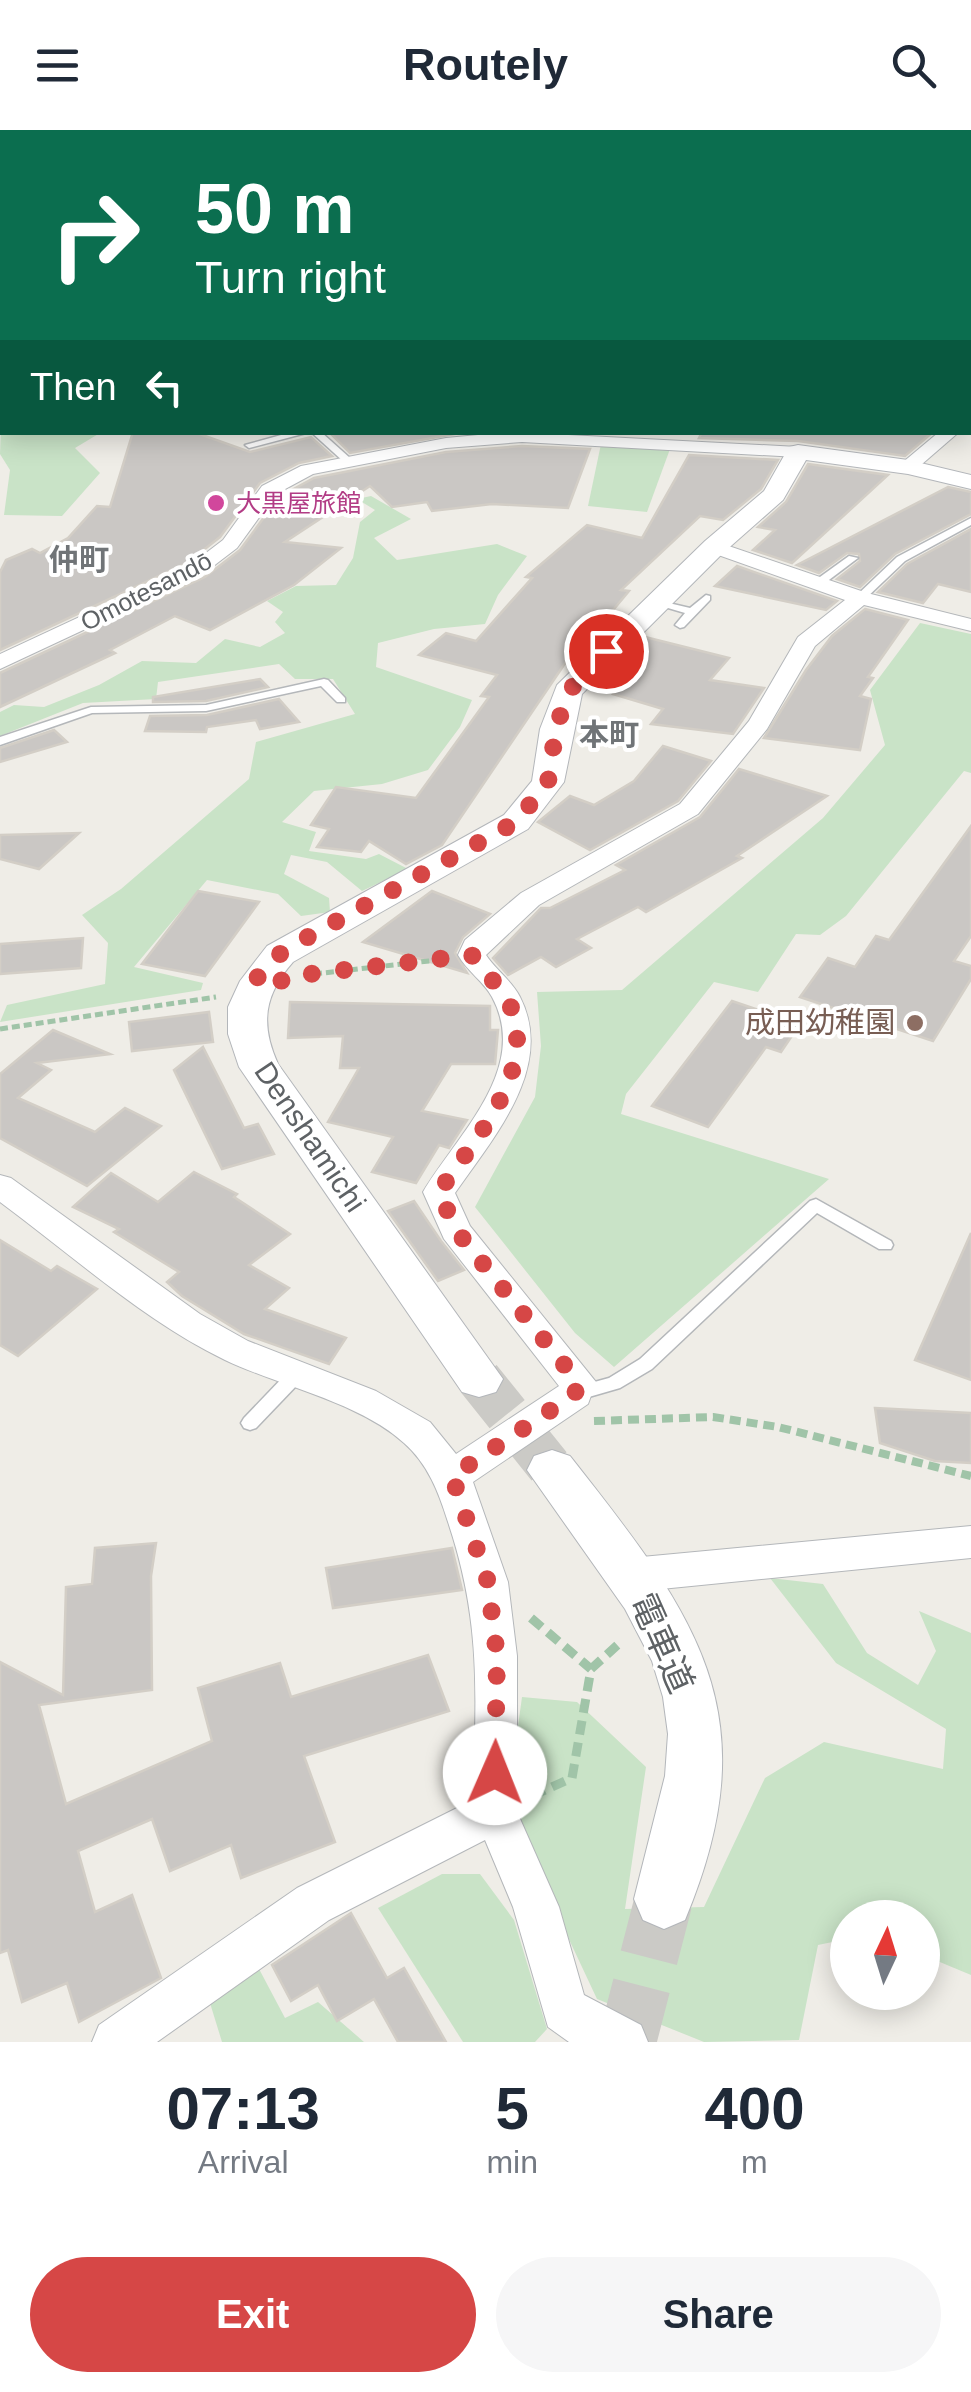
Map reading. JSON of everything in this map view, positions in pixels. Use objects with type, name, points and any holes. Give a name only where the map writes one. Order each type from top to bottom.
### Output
[{"type":"street","points":[[908,467],[946,435]]},
{"type":"street","name":"Omotesandō","points":[[0,662],[196,570],[230,544],[259,502],[280,482],[347,460],[446,443],[522,438],[798,452]]},
{"type":"street","points":[[255,980],[297,943],[516,822],[548,782],[558,717],[568,692],[668,614],[714,547],[774,495],[798,452],[908,467],[971,482]]},
{"type":"street","points":[[714,547],[860,598],[971,625]]},
{"type":"street","points":[[452,1476],[542,1446],[575,1394],[578,1382],[571,1367],[456,1230],[439,1192],[506,1090],[520,1044],[508,1000],[472,955],[488,930],[530,899],[689,808],[759,724],[806,642],[860,598]]},
{"type":"street","name":"Denshamichi","points":[[255,980],[244,1020],[247,1041],[260,1068],[480,1379]]},
{"type":"street","points":[[0,1186],[188,1323],[294,1377],[363,1402],[417,1432],[452,1476],[488,1582],[497,1656],[494,1812],[536,1908],[566,2010],[586,2025],[624,2042]]},
{"type":"street","name":"電車道","points":[[542,1446],[643,1593],[688,1689],[696,1736],[690,1792],[664,1899]]},
{"type":"street","points":[[643,1593],[971,1542]]},
{"type":"street","points":[[116,2042],[313,1904],[494,1812]]},
{"type":"lane","points":[[249,445],[293,435]]},
{"type":"lane","points":[[318,435],[347,460]]},
{"type":"lane","points":[[860,598],[902,559],[971,520]]},
{"type":"lane","points":[[818,584],[853,558]]},
{"type":"lane","points":[[668,614],[693,612],[706,598]]},
{"type":"lane","points":[[668,614],[693,612]]},
{"type":"lane","points":[[0,741],[91,710],[206,708],[324,682],[340,700]]},
{"type":"lane","points":[[575,1394],[614,1382],[646,1364],[816,1206],[885,1245]]},
{"type":"lane","points":[[250,1424],[294,1377]]},
{"type":"path","points":[[0,1029],[52,1027],[140,1005],[230,997],[237,978],[279,984],[284,977],[472,955]]},
{"type":"path","points":[[542,1446],[713,1417],[831,1438],[971,1476]]},
{"type":"path","points":[[488,1582],[591,1669]]},
{"type":"path","points":[[494,1812],[572,1778],[591,1669],[643,1593]]},
{"type":"green space","points":[[1,435],[97,435],[75,448],[100,473],[62,516],[4,515],[10,470],[0,454]]},
{"type":"green space","points":[[601,444],[670,449],[647,512],[588,506]]},
{"type":"green space","points":[[371,496],[411,519],[374,538],[397,560],[497,544],[527,556],[498,595],[485,624],[434,629],[378,643],[376,667],[472,700],[460,727],[428,770],[382,784],[314,791],[282,822],[316,832],[309,851],[366,859],[379,854],[408,869],[362,891],[327,862],[291,855],[284,874],[329,898],[330,912],[301,916],[278,894],[207,880],[134,967],[203,983],[201,990],[0,1022],[7,1005],[105,984],[108,943],[82,915],[121,889],[249,779],[256,742],[355,714],[333,679],[295,679],[279,664],[158,682],[156,699],[83,703],[0,736],[0,712],[14,705],[44,707],[99,685],[142,661],[196,663],[225,639],[260,647],[285,633],[275,622],[283,612],[267,601],[296,586],[336,585],[353,558],[360,522],[375,510],[357,499]]},
{"type":"green space","points":[[920,623],[971,634],[971,773],[964,771],[846,916],[820,935],[796,934],[758,992],[714,982],[626,1094],[621,1114],[829,1179],[614,1367],[575,1333],[475,1207],[535,1097],[541,1046],[537,992],[622,990],[823,818],[885,745],[870,690]]},
{"type":"green space","points":[[770,1578],[823,1584],[867,1653],[918,1685],[936,1651],[919,1611],[971,1633],[971,1975],[940,1962],[940,1900],[830,1900],[830,1943],[818,1945],[799,2040],[704,2042],[597,1999],[507,1807],[522,1697],[577,1702],[646,1767],[625,1909],[704,1907],[765,1778],[824,1742],[943,1769],[946,1729],[836,1663]]},
{"type":"green space","points":[[442,1874],[480,1874],[514,1920],[547,2029],[535,2042],[463,2042],[378,1908]]},
{"type":"green space","points":[[258,1967],[285,2018],[318,2002],[364,2042],[222,2042],[210,2003]]},
{"type":"building","points":[[132,435],[202,435],[250,452],[311,437],[332,456],[299,463],[260,483],[220,537],[187,563],[0,650],[0,572],[6,560],[32,549],[40,553],[68,538],[97,506],[110,507]]},
{"type":"building","points":[[332,435],[449,435],[350,453]]},
{"type":"building","points":[[930,435],[905,456],[798,441],[699,438]]},
{"type":"building","points":[[522,446],[590,449],[568,508],[492,504],[432,511],[427,502],[392,507],[370,486],[285,542],[341,548],[294,585],[210,630],[175,616],[110,650],[115,653],[0,707],[0,673],[205,577],[240,550],[279,497],[314,478],[446,452]]},
{"type":"building","points":[[689,455],[778,460],[761,489],[723,520],[700,516],[621,590],[629,591],[599,627],[609,629],[582,655],[572,653],[442,845],[406,864],[369,841],[361,852],[317,847],[329,829],[311,825],[336,787],[416,798],[489,697],[481,696],[497,675],[419,655],[446,633],[476,641],[532,578],[526,577],[587,525],[642,538]]},
{"type":"building","points":[[808,464],[888,475],[792,563],[753,550],[775,530],[758,527],[786,502]]},
{"type":"building","points":[[948,487],[971,492],[971,514],[895,554],[860,587],[837,579],[860,561],[859,554],[847,553],[819,573],[797,565]]},
{"type":"building","points":[[971,529],[971,592],[938,584],[923,603],[878,592],[907,564]]},
{"type":"building","points":[[737,566],[837,601],[826,610],[715,586]]},
{"type":"building","points":[[865,609],[908,620],[868,677],[873,678],[860,696],[871,699],[860,750],[764,738],[832,636]]},
{"type":"building","points":[[645,637],[729,658],[710,680],[764,688],[733,734],[651,724],[663,709],[613,694],[633,668],[617,664]]},
{"type":"building","points":[[260,679],[268,687],[206,701],[153,702],[153,697]]},
{"type":"building","points":[[279,699],[299,722],[260,729],[256,720],[207,727],[206,732],[145,731],[150,716],[207,715]]},
{"type":"building","points":[[54,730],[67,742],[0,762],[0,748]]},
{"type":"building","points":[[663,746],[711,761],[678,801],[590,850],[538,822],[570,796],[594,805],[634,781]]},
{"type":"building","points":[[739,769],[827,796],[737,856],[742,858],[646,912],[638,907],[577,939],[591,948],[556,967],[541,957],[508,975],[493,958],[541,908],[550,908],[625,870],[616,865],[700,817]]},
{"type":"building","points":[[971,826],[971,936],[954,961],[971,966],[971,979],[933,1041],[800,997],[828,958],[855,967],[876,936],[889,940]]},
{"type":"building","points":[[79,833],[39,869],[0,859],[0,835]]},
{"type":"building","points":[[198,891],[259,902],[205,976],[142,964]]},
{"type":"building","points":[[432,891],[490,914],[463,937],[455,953],[467,973],[363,942]]},
{"type":"building","points":[[83,938],[81,968],[0,974],[0,944]]},
{"type":"building","points":[[732,1001],[800,1024],[781,1052],[766,1047],[708,1127],[652,1106]]},
{"type":"building","points":[[290,1002],[490,1006],[490,1030],[498,1030],[495,1064],[451,1064],[422,1111],[467,1120],[449,1148],[439,1145],[416,1183],[372,1172],[393,1137],[328,1122],[359,1068],[340,1068],[343,1036],[288,1038]]},
{"type":"building","points":[[209,1012],[213,1042],[132,1051],[129,1022]]},
{"type":"building","points":[[53,1030],[110,1054],[37,1063],[51,1070],[18,1098],[95,1132],[125,1108],[161,1126],[87,1186],[0,1138],[0,1074]]},
{"type":"building","points":[[203,1047],[244,1128],[258,1124],[274,1154],[222,1169],[174,1070]]},
{"type":"building","points":[[194,1172],[237,1194],[234,1197],[290,1234],[249,1265],[289,1288],[265,1309],[346,1338],[329,1364],[244,1334],[182,1296],[167,1282],[179,1272],[114,1232],[119,1229],[73,1207],[111,1173],[158,1202]]},
{"type":"building","points":[[414,1201],[464,1270],[438,1281],[388,1211]]},
{"type":"building","points":[[971,1233],[971,1380],[915,1360]]},
{"type":"building","points":[[0,1240],[51,1271],[57,1266],[97,1289],[18,1356],[0,1345]]},
{"type":"building","points":[[875,1408],[971,1413],[971,1463],[935,1461],[880,1443]]},
{"type":"building","points":[[156,1543],[151,1576],[152,1690],[39,1705],[66,1804],[212,1741],[198,1688],[280,1663],[291,1697],[428,1655],[449,1711],[304,1756],[335,1842],[241,1878],[231,1845],[170,1871],[152,1819],[78,1851],[95,1912],[132,1895],[161,1978],[79,2022],[67,1983],[22,2002],[8,1950],[0,1953],[0,1662],[63,1695],[66,1587],[92,1584],[95,1548]]},
{"type":"building","points":[[452,1548],[462,1590],[333,1608],[326,1568]]},
{"type":"building","points":[[351,1913],[387,1978],[404,1968],[446,2042],[398,2042],[374,1999],[337,2021],[318,1985],[291,2001],[272,1965]]},
{"type":"tunnel","points":[[479,1379],[552,1470]]},
{"type":"tunnel","points":[[627,2042],[664,1899]]},
{"type":"place","name":"大黒屋旅館","points":[[216,503]]},
{"type":"place","name":"成田幼稚園","points":[[915,1023]]},
{"type":"district","name":"仲町","points":[[79,560]]},
{"type":"district","name":"本町","points":[[609,735]]},
{"type":"route","points":[[495,1773],[497,1656],[488,1582],[452,1476],[575,1394],[578,1382],[571,1367],[456,1230],[439,1192],[506,1090],[520,1044],[508,1000],[476,965],[472,955],[284,977],[279,984],[255,980],[297,943],[516,822],[536,803],[548,782],[556,729],[568,692],[606,651]]}]
